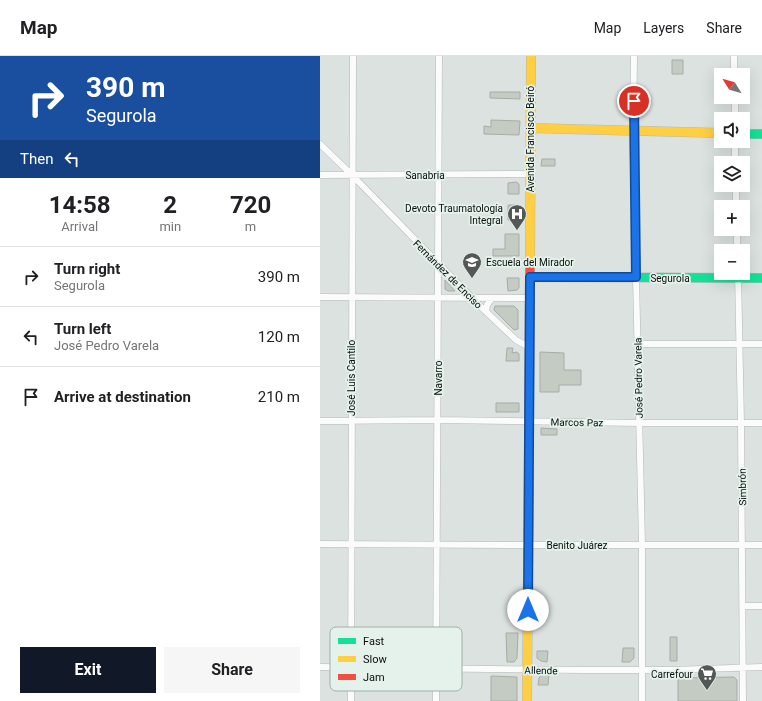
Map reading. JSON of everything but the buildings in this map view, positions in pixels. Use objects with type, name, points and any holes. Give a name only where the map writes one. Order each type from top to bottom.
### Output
[{"type":"main road","name":"Avenida Francisco Beiró","points":[[527,701],[531,56]]},
{"type":"main road","points":[[530,128],[714,133]]},
{"type":"main road","points":[[750,134],[762,134]]},
{"type":"main road","name":"Segurola","points":[[530,277],[714,275]]},
{"type":"main road","name":"Segurola","points":[[750,276],[762,278]]},
{"type":"street","name":"José Luis Cantilo","points":[[351,627],[353,56]]},
{"type":"street","name":"Navarro","points":[[436,627],[439,56]]},
{"type":"street","name":"José Pedro Varela","points":[[634,56],[633,131],[642,545],[642,701]]},
{"type":"street","points":[[734,56],[734,68]]},
{"type":"street","name":"Fernández de Enciso","points":[[320,144],[486,312],[516,340],[529,347]]},
{"type":"street","name":"Sanabria","points":[[320,175],[530,174]]},
{"type":"street","name":"Simbrón","points":[[738,280],[743,544],[743,701]]},
{"type":"street","points":[[320,297],[529,298]]},
{"type":"street","points":[[486,312],[487,305],[492,298]]},
{"type":"street","points":[[638,344],[762,344]]},
{"type":"street","name":"Marcos Paz","points":[[320,421],[438,420],[762,423]]},
{"type":"street","name":"Benito Juárez","points":[[320,544],[762,545]]},
{"type":"street","points":[[743,606],[762,606]]},
{"type":"street","name":"Allende","points":[[462,669],[641,670],[762,667]]},
{"type":"traffic: fast","points":[[750,134],[762,134]]},
{"type":"traffic: fast","points":[[530,277],[762,278]]},
{"type":"traffic: slow","points":[[530,269],[531,56]]},
{"type":"traffic: slow","points":[[530,128],[714,133]]},
{"type":"traffic: slow","points":[[527,701],[529,439]]},
{"type":"traffic: jam","points":[[529,439],[530,269]]},
{"type":"place","name":"Devoto Traumatología Integral","points":[[517,231]]},
{"type":"place","name":"Escuela del Mirador","points":[[472,279]]},
{"type":"place","name":"Carrefour","points":[[707,691]]},
{"type":"route","points":[[528,610],[530,277],[636,277],[633,143],[634,101]]}]
